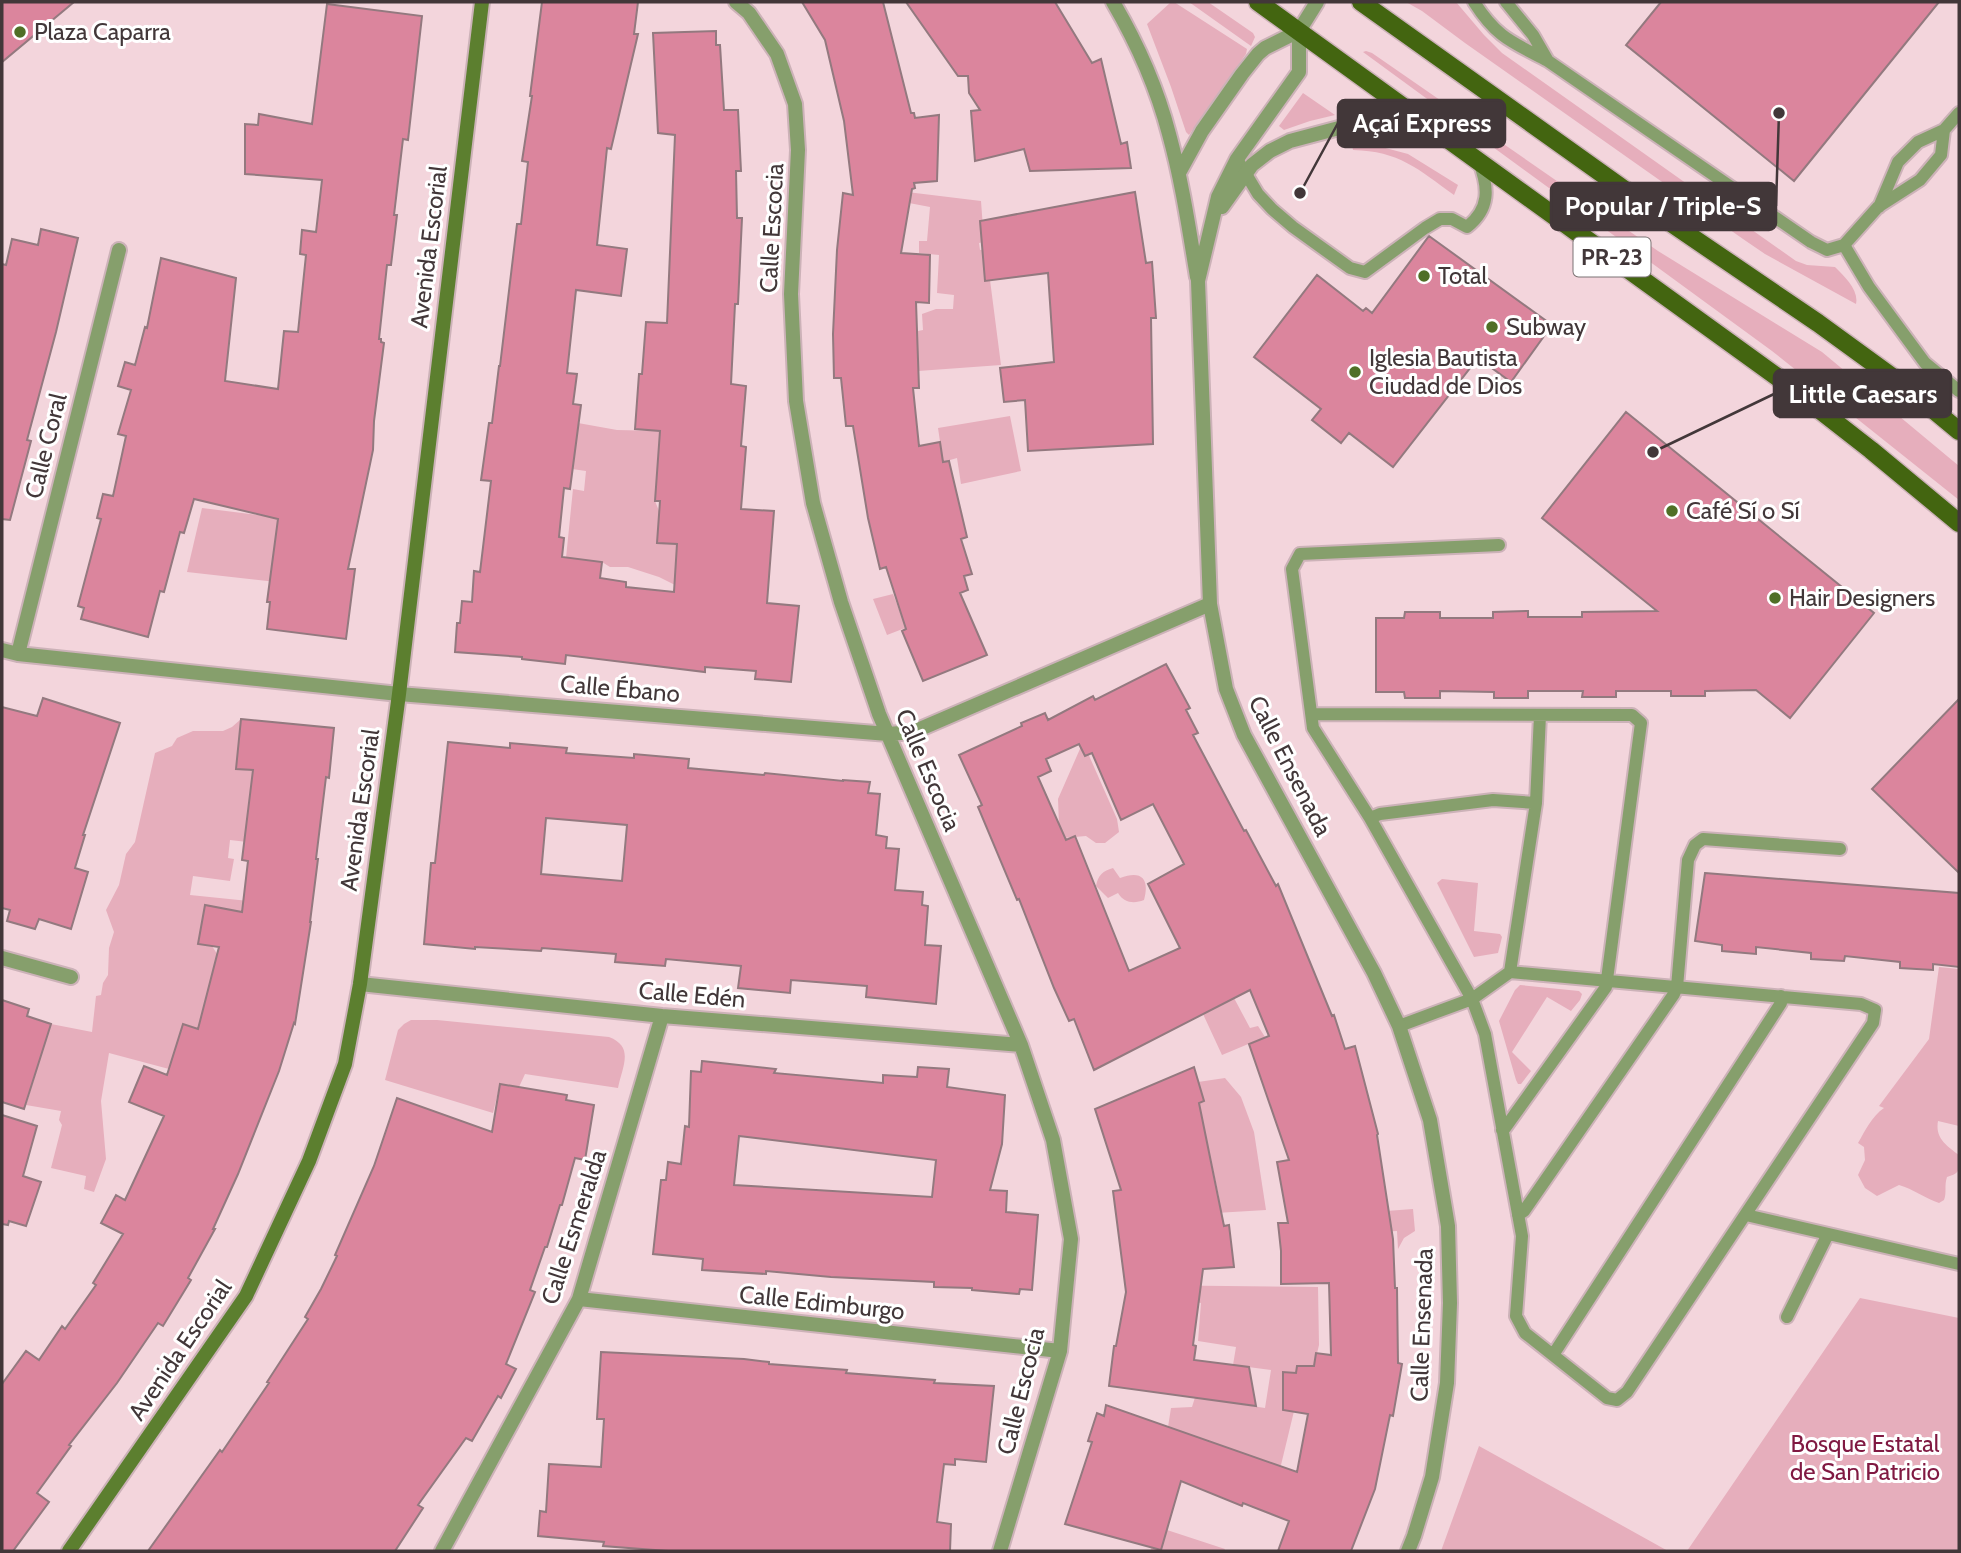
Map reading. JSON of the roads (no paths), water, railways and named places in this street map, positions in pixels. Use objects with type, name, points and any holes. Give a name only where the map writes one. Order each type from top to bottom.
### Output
[{"type":"main road","name":"PR-23","points":[[1258,2],[1780,379],[1959,523]]},
{"type":"main road","name":"PR-23","points":[[1361,2],[1663,217],[1818,323],[1906,387],[1959,431]]},
{"type":"street","name":"Avenida Escorial","points":[[69,1551],[246,1296],[309,1161],[345,1064],[360,984],[399,694],[482,2]]},
{"type":"street","name":"Calle Escocia","points":[[736,2],[749,13],[776,54],[795,104],[799,150],[791,294],[796,401],[813,503],[837,590],[879,714],[1021,1045],[1053,1140],[1071,1239],[1060,1351],[1000,1551]]},
{"type":"street","points":[[1112,2],[1129,29],[1154,87],[1169,134],[1198,281]]},
{"type":"street","points":[[1178,173],[1202,131],[1258,54],[1298,31],[1317,2]]},
{"type":"street","name":"Calle Ensenada","points":[[1298,31],[1299,72],[1237,159],[1218,197],[1198,281],[1210,604],[1226,689],[1244,735],[1374,973],[1399,1026],[1430,1120],[1448,1226],[1450,1290],[1447,1383],[1432,1477],[1408,1551]]},
{"type":"street","points":[[1198,281],[1224,203],[1252,165],[1270,151],[1290,141],[1339,128],[1363,125],[1391,127],[1445,138]]},
{"type":"street","name":"Calle Coral","points":[[18,654],[119,250]]},
{"type":"street","name":"Calle Ébano","points":[[2,650],[18,654],[399,694],[888,734],[913,732],[1210,604]]},
{"type":"street","points":[[2,958],[71,977]]},
{"type":"street","name":"Calle Edén","points":[[360,984],[662,1016],[1021,1045]]},
{"type":"street","name":"Calle Esmeralda","points":[[442,1551],[579,1299],[662,1016]]},
{"type":"street","name":"Calle Edimburgo","points":[[579,1299],[1060,1351]]},
{"type":"lane","points":[[1474,2],[1491,26],[1506,39],[1548,61],[1811,242],[1827,250],[1844,245],[1878,207],[1920,180],[1941,155],[1944,130]]},
{"type":"lane","points":[[1506,2],[1533,35],[1548,61]]},
{"type":"lane","points":[[1878,207],[1898,162],[1918,142],[1944,130],[1959,113]]},
{"type":"lane","points":[[1237,159],[1258,194],[1272,209],[1350,268],[1365,272],[1440,219],[1452,219],[1467,227],[1478,218],[1482,211],[1486,182],[1479,162]]},
{"type":"lane","points":[[1844,245],[1869,287],[1925,363],[1959,391]]},
{"type":"lane","points":[[1399,1026],[1472,999],[1510,972],[1861,1004],[1875,1010],[1873,1023],[1627,1392],[1617,1400],[1607,1398],[1525,1333],[1516,1316],[1522,1236],[1485,1034],[1472,999],[1370,818],[1313,728],[1293,569],[1300,554],[1499,545]]},
{"type":"lane","points":[[1312,715],[1632,715],[1641,723],[1606,987],[1502,1130]]},
{"type":"lane","points":[[1510,972],[1536,803],[1540,715]]},
{"type":"lane","points":[[1370,818],[1380,814],[1493,800],[1536,803]]},
{"type":"lane","points":[[1518,1215],[1532,1199],[1674,994],[1677,987],[1688,860],[1695,845],[1703,839],[1840,849]]},
{"type":"lane","points":[[1553,1354],[1781,1003],[1781,996]]},
{"type":"lane","points":[[1745,1215],[1959,1264]]},
{"type":"lane","points":[[1787,1317],[1828,1234]]},
{"type":"place","name":"Plaza Caparra","points":[[20,32]]},
{"type":"place","name":"Popular / Triple-S","points":[[1779,113]]},
{"type":"place","name":"Açaí Express","points":[[1300,193]]},
{"type":"place","name":"Total","points":[[1424,276]]},
{"type":"place","name":"Subway","points":[[1492,327]]},
{"type":"place","name":"Iglesia Bautista Ciudad de Dios","points":[[1355,372]]},
{"type":"place","name":"Little Caesars","points":[[1653,452]]},
{"type":"place","name":"Café Sí o Sí","points":[[1672,511]]},
{"type":"place","name":"Hair Designers","points":[[1775,598]]},
{"type":"park label","name":"Bosque Estatal de San Patricio","points":[[1865,1458]]}]
